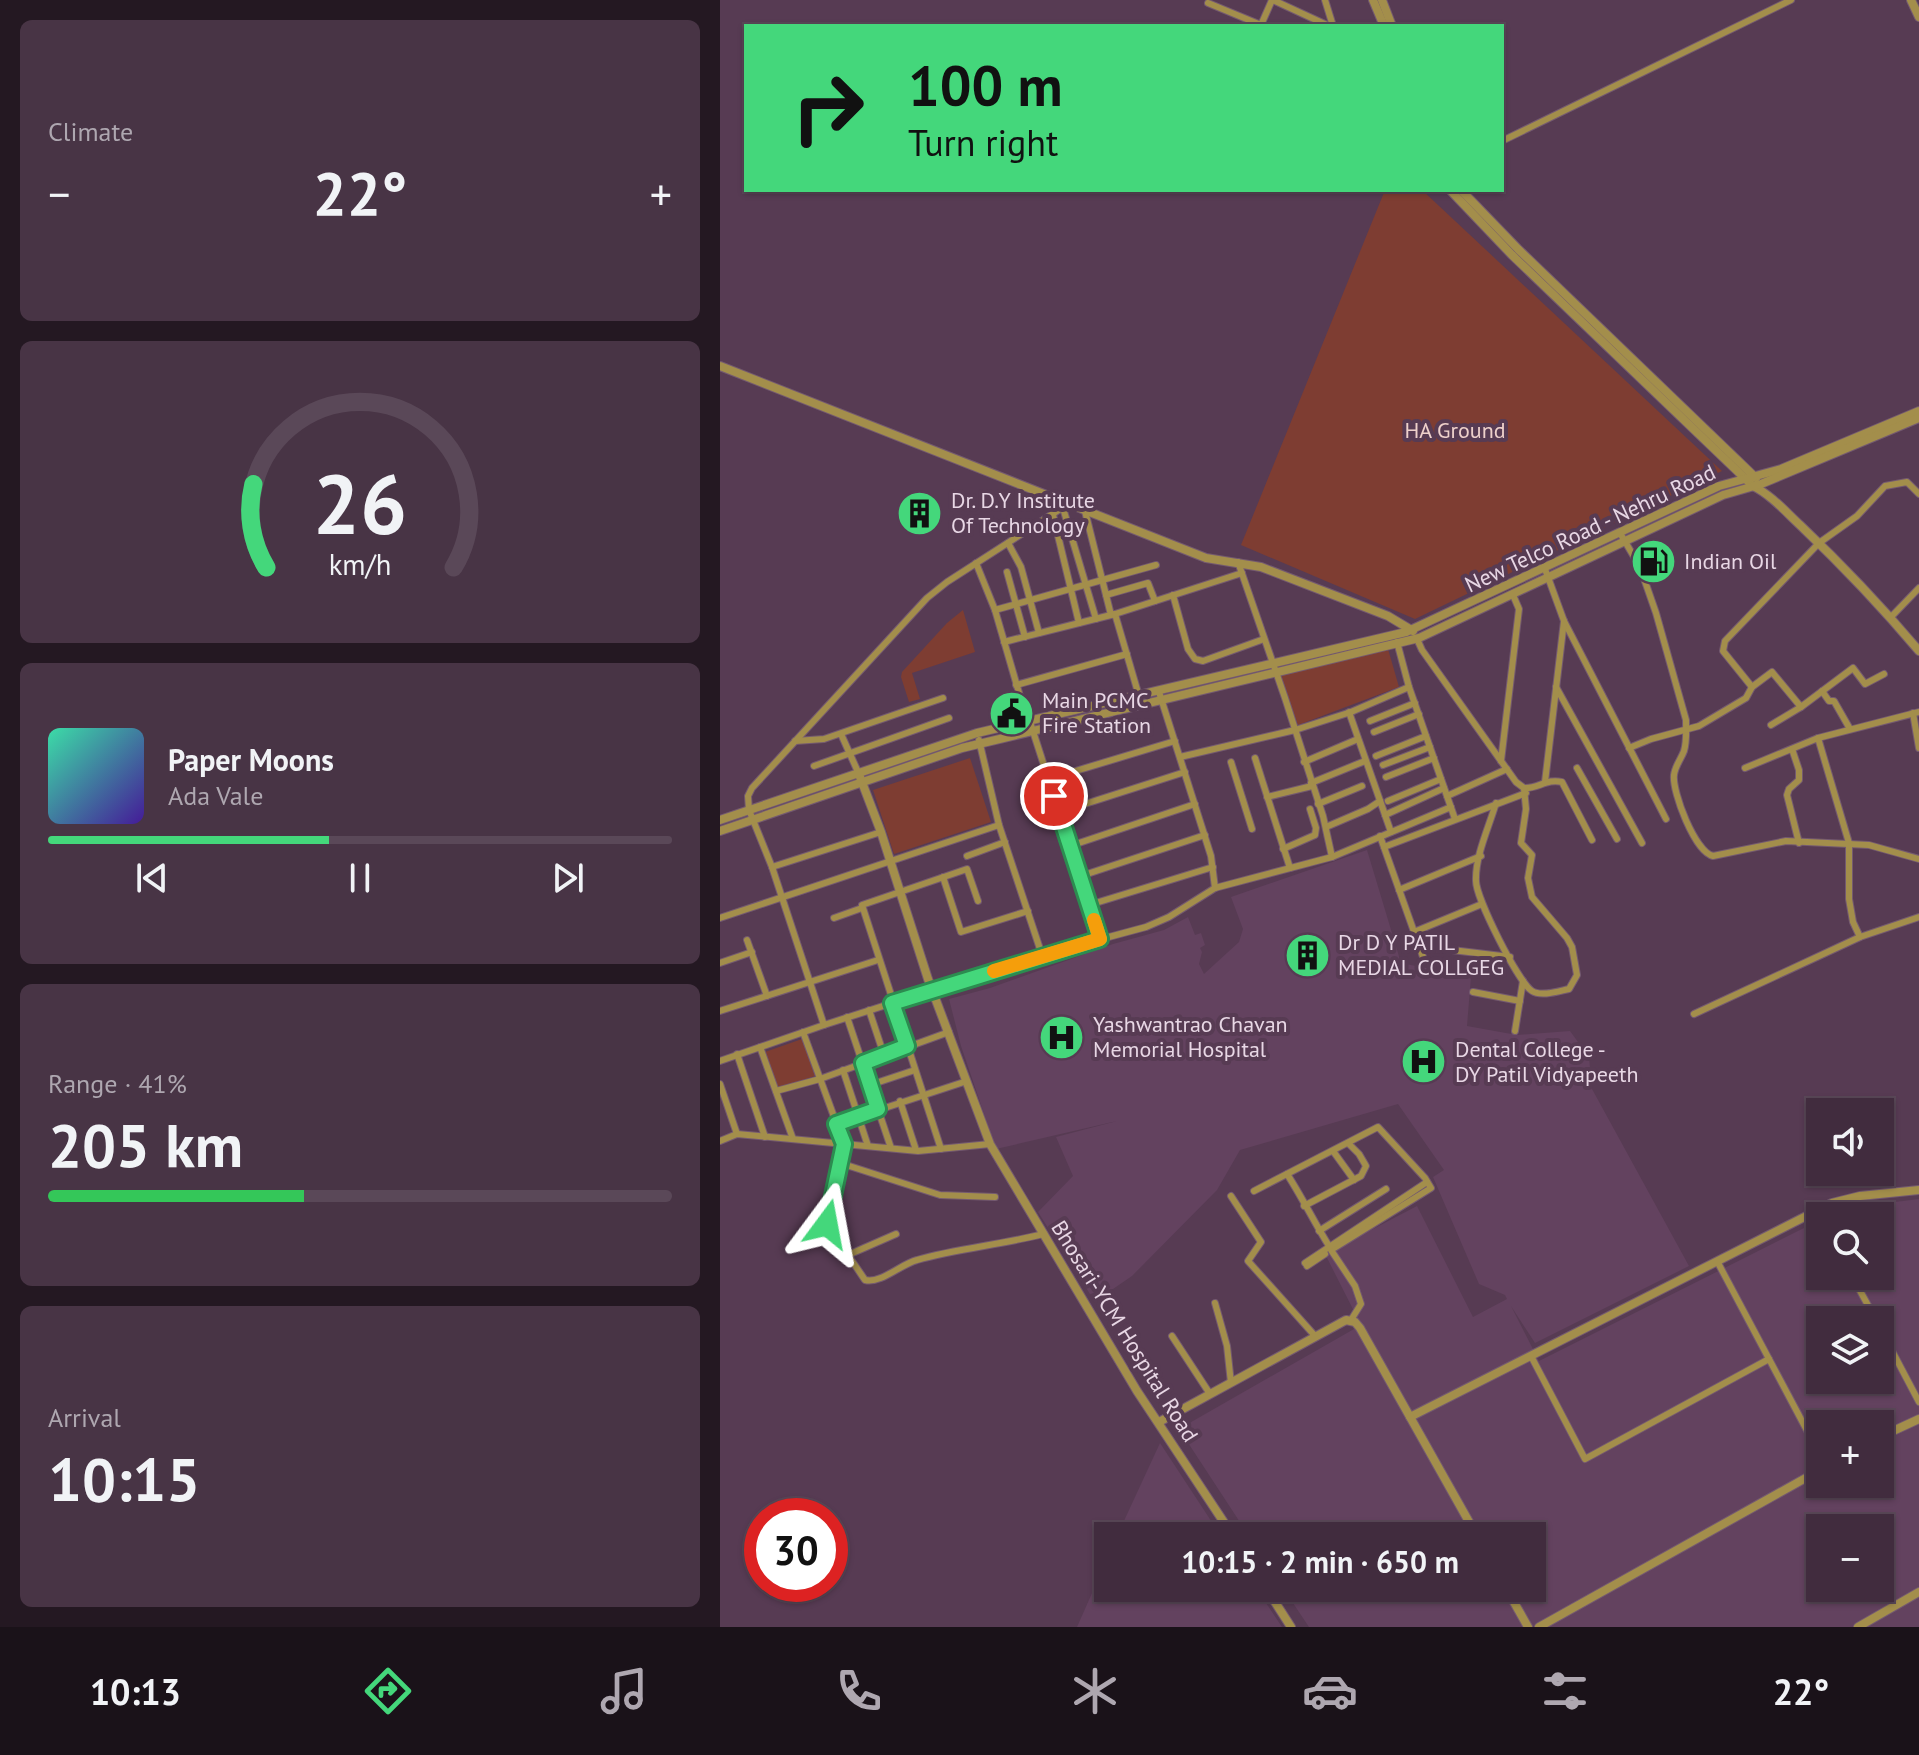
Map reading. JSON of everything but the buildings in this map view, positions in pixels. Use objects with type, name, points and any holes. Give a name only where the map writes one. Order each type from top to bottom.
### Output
[{"type":"street","points":[[1261,24],[1272,0],[1326,24]]},
{"type":"street","points":[[1325,0],[1331,24]]},
{"type":"street","points":[[1373,0],[1383,24]]},
{"type":"street","points":[[1382,0],[1391,24]]},
{"type":"street","points":[[1504,140],[1791,0]]},
{"type":"street","points":[[1911,0],[1919,17]]},
{"type":"street","points":[[1208,3],[1259,24]]},
{"type":"street","points":[[1452,192],[1512,255],[1745,478]]},
{"type":"street","points":[[1463,192],[1819,543],[1891,617],[1919,651]]},
{"type":"street","points":[[720,366],[1066,506],[1206,558],[1255,565],[1388,616],[1414,634],[1422,650],[1525,790],[1521,843],[1532,855],[1528,878],[1532,897],[1572,947],[1577,975],[1569,989],[1539,994],[1532,991],[1523,981],[1482,904],[1476,886],[1476,865],[1496,803]]},
{"type":"street","name":"New Telco Road - Nehru Road","points":[[1758,485],[1781,469],[1919,411]]},
{"type":"street","name":"New Telco Road - Nehru Road","points":[[1414,634],[1622,538],[1919,418]]},
{"type":"street","name":"New Telco Road - Nehru Road","points":[[1622,538],[1719,486],[1745,478],[1758,485]]},
{"type":"street","points":[[1752,687],[1725,656],[1725,641],[1819,543],[1857,516],[1889,483],[1907,482],[1919,494]]},
{"type":"street","points":[[824,1025],[772,867],[749,810],[747,802],[752,788],[927,598],[1066,506]]},
{"type":"street","points":[[1066,506],[1096,619]]},
{"type":"street","points":[[1085,511],[1106,595],[1139,696]]},
{"type":"street","points":[[1053,515],[1079,623]]},
{"type":"street","points":[[1622,538],[1640,567],[1656,613],[1686,730],[1684,751],[1674,776],[1691,833],[1703,851],[1713,856],[1786,841],[1849,843],[1919,859]]},
{"type":"street","points":[[1008,543],[1021,567],[1039,633]]},
{"type":"street","points":[[1238,562],[1326,827],[1332,857]]},
{"type":"street","points":[[976,563],[995,610],[1016,685],[1100,939]]},
{"type":"street","points":[[995,610],[1156,565]]},
{"type":"street","points":[[1007,572],[1025,637]]},
{"type":"street","points":[[1004,642],[1113,615],[1242,573]]},
{"type":"street","points":[[1547,573],[1564,621],[1666,819]]},
{"type":"street","name":"New Telco Road - Nehru Road","points":[[1414,634],[1513,595],[1547,573]]},
{"type":"street","points":[[1106,595],[1148,583],[1155,601]]},
{"type":"street","points":[[1891,617],[1917,592]]},
{"type":"street","points":[[1173,595],[1188,649],[1195,659],[1203,661],[1264,639]]},
{"type":"street","points":[[1501,761],[1519,609],[1513,595]]},
{"type":"street","points":[[1545,782],[1564,621]]},
{"type":"street","points":[[720,831],[977,733],[1032,727],[1414,634]]},
{"type":"street","points":[[1396,639],[1409,687],[1455,819]]},
{"type":"street","points":[[1016,685],[1127,654]]},
{"type":"street","points":[[1771,725],[1853,668],[1865,684],[1884,674]]},
{"type":"street","points":[[1629,748],[1699,726],[1746,698],[1752,687],[1772,672],[1801,707]]},
{"type":"street","points":[[1180,757],[1295,730],[1409,687]]},
{"type":"street","points":[[1556,687],[1642,843]]},
{"type":"street","points":[[1822,691],[1829,701],[1834,701],[1850,729]]},
{"type":"street","points":[[720,820],[860,776],[1139,696],[1161,697]]},
{"type":"street","points":[[1161,697],[1205,835],[1215,888]]},
{"type":"street","points":[[795,741],[817,741],[943,698]]},
{"type":"street","points":[[1370,721],[1415,703]]},
{"type":"street","points":[[1349,712],[1365,761],[1384,801],[1391,832]]},
{"type":"street","points":[[1745,768],[1818,738],[1916,713],[1919,748]]},
{"type":"street","points":[[1374,732],[1419,714]]},
{"type":"street","points":[[814,766],[949,718]]},
{"type":"street","points":[[977,733],[999,825],[1042,955]]},
{"type":"street","points":[[841,734],[881,832],[933,990]]},
{"type":"street","points":[[1376,756],[1426,736]]},
{"type":"street","points":[[1818,738],[1849,843],[1849,899],[1853,922],[1860,937]]},
{"type":"street","points":[[1304,762],[1358,739]]},
{"type":"street","points":[[1049,779],[1175,741]]},
{"type":"street","points":[[1383,765],[1430,747]]},
{"type":"street","points":[[1792,749],[1799,780],[1787,795],[1799,843]]},
{"type":"street","points":[[1255,758],[1290,868]]},
{"type":"street","points":[[1386,777],[1434,758]]},
{"type":"street","points":[[1267,797],[1311,784],[1365,761]]},
{"type":"street","points":[[1231,762],[1252,829]]},
{"type":"street","points":[[1577,768],[1617,839]]},
{"type":"street","points":[[1385,815],[1507,769]]},
{"type":"street","points":[[1060,812],[1185,772]]},
{"type":"street","points":[[1326,827],[1441,779]]},
{"type":"street","points":[[1384,847],[1555,780],[1565,786],[1592,840]]},
{"type":"street","points":[[1318,804],[1362,786]]},
{"type":"street","points":[[1597,802],[1614,792]]},
{"type":"street","points":[[1070,846],[1195,804]]},
{"type":"street","points":[[720,1061],[1042,955],[1158,922],[1215,888],[1332,857],[1451,807]]},
{"type":"street","points":[[1283,849],[1315,835],[1310,809]]},
{"type":"street","points":[[720,918],[999,825]]},
{"type":"street","points":[[772,867],[881,832]]},
{"type":"street","points":[[1081,876],[1205,835]]},
{"type":"street","points":[[1380,836],[1423,957]]},
{"type":"street","points":[[967,856],[1005,842]]},
{"type":"street","points":[[1399,890],[1481,856]]},
{"type":"street","points":[[1089,905],[1213,867]]},
{"type":"street","points":[[834,918],[899,891],[967,869],[978,901]]},
{"type":"street","points":[[943,877],[961,932],[1028,911]]},
{"type":"street","points":[[1414,932],[1482,904]]},
{"type":"street","points":[[862,908],[941,1149]]},
{"type":"street","points":[[1694,1014],[1860,937],[1919,917]]},
{"type":"street","points":[[747,940],[767,996]]},
{"type":"street","points":[[1419,946],[1510,957]]},
{"type":"street","points":[[720,963],[752,952]]},
{"type":"street","points":[[720,1011],[878,960]]},
{"type":"street","points":[[1515,1031],[1523,981]]},
{"type":"street","name":"Bhosari-YCM Hospital Road","points":[[933,990],[990,1144],[1137,1391],[1224,1522]]},
{"type":"street","points":[[1473,992],[1520,1001]]},
{"type":"street","points":[[869,1010],[884,1055]]},
{"type":"street","points":[[847,1017],[891,1148]]},
{"type":"street","points":[[803,1032],[844,1144],[827,1224],[863,1278],[871,1281],[916,1260],[1043,1234]]},
{"type":"street","points":[[776,1091],[820,1079],[949,1032]]},
{"type":"street","points":[[760,1047],[793,1139]]},
{"type":"street","points":[[737,1054],[765,1137]]},
{"type":"street","points":[[843,1070],[868,1147]]},
{"type":"street","points":[[870,1085],[915,1070]]},
{"type":"street","points":[[836,1124],[967,1081]]},
{"type":"street","points":[[720,1084],[737,1134]]},
{"type":"street","points":[[900,1101],[916,1150]]},
{"type":"street","points":[[1254,1191],[1378,1127],[1431,1188],[1306,1264]]},
{"type":"street","points":[[720,1141],[737,1134],[916,1150],[990,1144]]},
{"type":"street","points":[[1304,1206],[1361,1176],[1366,1166],[1348,1143]]},
{"type":"street","points":[[1333,1151],[1354,1180]]},
{"type":"street","points":[[840,1163],[940,1195],[995,1197]]},
{"type":"street","points":[[1287,1174],[1355,1286],[1361,1304],[1351,1320]]},
{"type":"street","points":[[1319,1231],[1386,1189]]},
{"type":"street","points":[[1840,1202],[1919,1190]]},
{"type":"street","points":[[1231,1196],[1261,1242],[1248,1261],[1316,1337]]},
{"type":"street","points":[[1410,1417],[1806,1219]]},
{"type":"street","points":[[848,1255],[896,1234]]},
{"type":"street","points":[[1717,1261],[1806,1429]]},
{"type":"street","points":[[1215,1303],[1227,1346],[1231,1383]]},
{"type":"street","points":[[1159,1422],[1351,1320],[1360,1328],[1469,1522]]},
{"type":"street","points":[[1172,1336],[1210,1394]]},
{"type":"street","points":[[1894,1355],[1919,1402]]},
{"type":"street","points":[[1531,1356],[1585,1459],[1769,1359]]},
{"type":"street","points":[[1894,1431],[1919,1419]]},
{"type":"street","points":[[1539,1627],[1806,1478]]},
{"type":"street","points":[[1858,1627],[1919,1592]]},
{"type":"street","points":[[1275,1602],[1291,1627]]},
{"type":"street","points":[[1514,1602],[1528,1627]]},
{"type":"shaded area","points":[[1367,850],[1401,963],[1471,977],[1467,1026],[1517,1035],[1570,1031],[1589,1057],[1592,1089],[1689,1266],[1535,1343],[1511,1306],[1539,1361],[1806,1227],[1806,1290],[1894,1290],[1894,1202],[1919,1199],[1919,1627],[1309,1627],[1292,1602],[1546,1602],[1546,1522],[1240,1522],[1179,1429],[1361,1325],[1325,1254],[1417,1206],[1473,1317],[1507,1299],[1505,1295],[1479,1284],[1433,1177],[1444,1170],[1398,1104],[1240,1150],[1217,1190],[1132,1276],[1113,1289],[1090,1294],[1038,1212],[1073,1176],[1056,1137],[1117,1121],[996,1149],[961,1046],[949,999],[1164,930],[1188,917],[1195,935],[1201,933],[1205,945],[1200,948],[1199,964],[1204,974],[1239,942],[1243,929],[1231,897]]},
{"type":"shaded area","points":[[1160,1443],[1212,1522],[1123,1522]]},
{"type":"shaded area","points":[[1094,1589],[1094,1602],[1265,1602],[1282,1627],[1077,1627]]},
{"type":"green space","name":"HA Ground","points":[[1384,192],[1424,192],[1722,471],[1415,619],[1241,545]]},
{"type":"green space","points":[[963,610],[975,652],[912,673],[920,699],[909,702],[902,672]]},
{"type":"green space","points":[[1388,649],[1399,687],[1298,725],[1279,674]]},
{"type":"green space","points":[[970,758],[991,822],[894,854],[873,790]]},
{"type":"green space","points":[[802,1039],[815,1076],[778,1089],[765,1052]]},
{"type":"slow traffic","points":[[994,971],[1100,939],[1094,920]]},
{"type":"place","name":"Dr. D.Y Institute Of Technology","points":[[920,513]]},
{"type":"place","name":"Indian Oil","points":[[1653,561]]},
{"type":"place","name":"Main PCMC Fire Station","points":[[1011,713]]},
{"type":"place","name":"Dr D Y PATIL MEDIAL COLLGEG","points":[[1307,955]]},
{"type":"place","name":"Yashwantrao Chavan Memorial Hospital","points":[[1062,1037]]},
{"type":"place","name":"Dental College - DY Patil Vidyapeeth","points":[[1424,1062]]},
{"type":"route","points":[[827,1224],[844,1144],[836,1124],[878,1109],[863,1063],[907,1046],[892,1003],[1100,939],[1054,796]]}]
